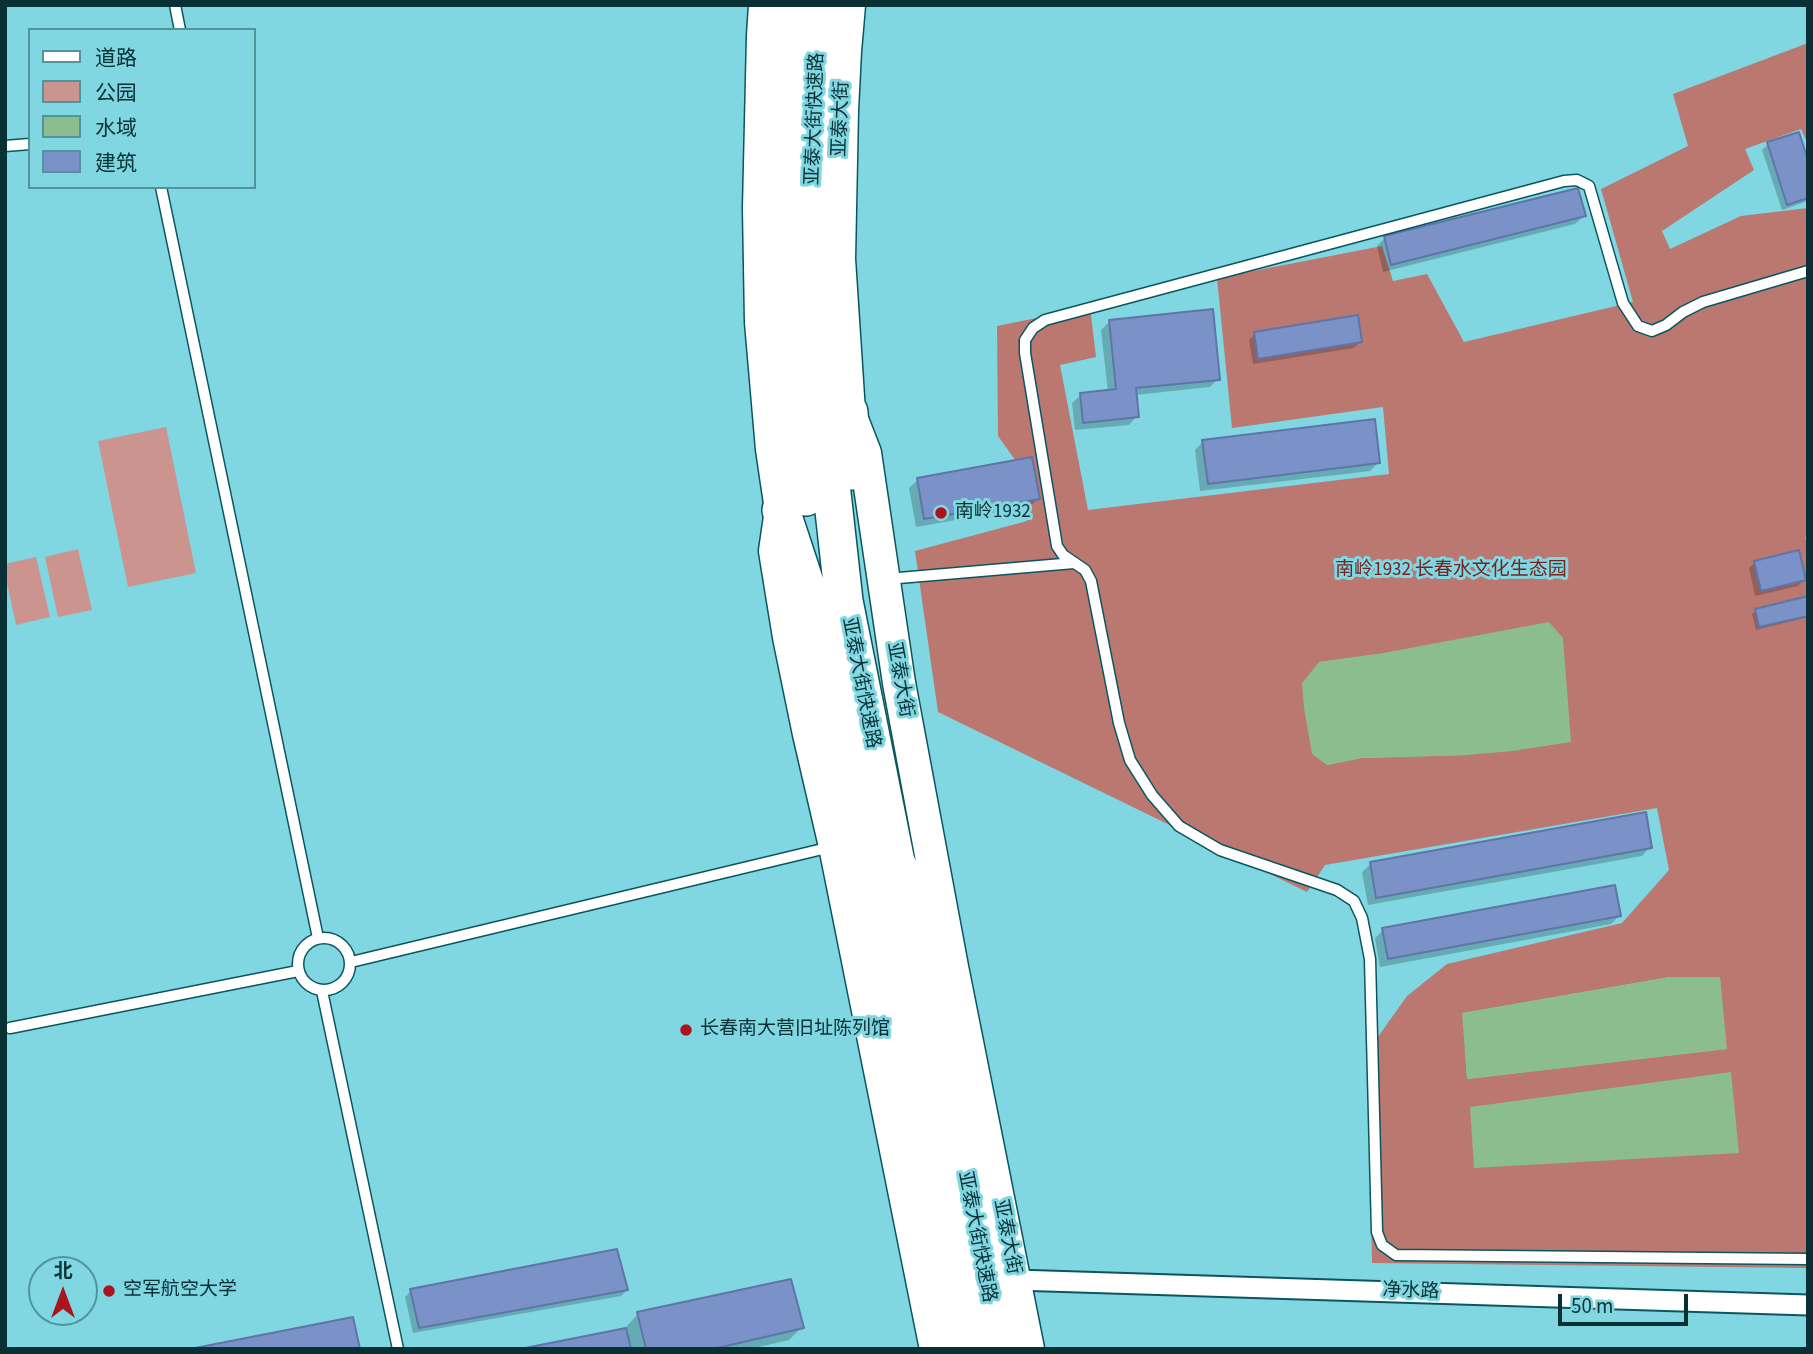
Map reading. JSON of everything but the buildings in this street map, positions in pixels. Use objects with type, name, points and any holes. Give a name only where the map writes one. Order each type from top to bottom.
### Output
[{"type":"highway","name":"亚泰大街快速路","points":[[796,5],[788,114],[787,228],[789,307],[807,505],[874,865],[889,884],[960,1233],[998,1349]]},
{"type":"highway","name":"亚泰大街快速路","points":[[822,5],[814,102],[813,167],[814,286],[821,394],[844,601],[896,862],[889,884]]},
{"type":"highway","points":[[780,510],[806,586],[859,868],[889,884],[909,858],[860,604],[849,412]]},
{"type":"highway","name":"亚泰大街快速路","points":[[960,1233],[966,1349]]},
{"type":"main road","points":[[765,5],[760,208],[761,322],[780,510],[775,551],[789,637],[835,846],[936,1349]]},
{"type":"main road","name":"亚泰大街","points":[[849,5],[842,110],[839,259],[849,412],[865,453],[899,683],[1028,1349]]},
{"type":"street","name":"净水路","points":[[1014,1280],[1808,1304]]},
{"type":"lane","points":[[175,5],[180,28]]},
{"type":"lane","points":[[5,146],[28,145]]},
{"type":"lane","points":[[1808,271],[1703,303],[1652,331],[1638,326],[1623,303],[1589,186],[1577,180],[1564,181],[1045,320],[1033,328],[1025,340],[1057,546],[1063,555],[1085,570],[1091,581],[1119,723],[1130,760],[1152,795],[1179,826],[1220,850],[1337,890],[1354,901],[1362,918],[1370,959],[1377,1232],[1381,1245],[1396,1255],[1808,1259]]},
{"type":"lane","points":[[161,189],[318,939]]},
{"type":"lane","points":[[883,580],[1075,563]]},
{"type":"lane","points":[[351,962],[835,846]]},
{"type":"lane","points":[[318,939],[338,941],[346,949],[351,962],[348,976],[333,990],[323,991],[310,987],[298,971],[300,953],[305,946],[318,939]]},
{"type":"lane","points":[[10,1028],[298,971]]},
{"type":"lane","points":[[323,991],[398,1349]]},
{"type":"green space","name":"南岭1932 长春水文化生态园","points":[[1808,43],[1808,144],[1801,129],[1745,149],[1754,170],[1662,231],[1670,249],[1741,216],[1808,208],[1808,536],[1805,537],[1808,549],[1808,1268],[1372,1263],[1368,1051],[1407,996],[1447,964],[1622,923],[1669,870],[1657,808],[1325,865],[1307,892],[938,712],[915,551],[1027,521],[1018,464],[998,436],[997,326],[1081,309],[1091,315],[1096,357],[1060,365],[1088,510],[1389,474],[1383,407],[1232,428],[1217,278],[1382,246],[1393,281],[1427,274],[1464,342],[1633,302],[1601,189],[1688,146],[1673,94]],"holes":[[[1378,654],[1467,755],[1361,758],[1327,765],[1320,662]],[[1670,977],[1720,978],[1726,1049],[1467,1079],[1463,1013]]]},
{"type":"green space","points":[[166,427],[196,573],[128,587],[98,441]]},
{"type":"green space","points":[[78,549],[92,610],[58,617],[45,557]]},
{"type":"green space","points":[[36,557],[50,617],[16,625],[5,564]]},
{"type":"water","points":[[1549,622],[1563,638],[1571,742],[1467,755],[1361,758],[1327,765],[1312,754],[1302,683],[1319,662],[1378,654]]},
{"type":"water","points":[[1670,977],[1720,977],[1727,1049],[1467,1079],[1462,1013]]},
{"type":"water","points":[[1731,1072],[1739,1153],[1474,1168],[1470,1107]]},
{"type":"place","name":"南岭1932","points":[[941,513]]},
{"type":"place","name":"长春南大营旧址陈列馆","points":[[686,1030]]},
{"type":"place","name":"空军航空大学","points":[[109,1291]]}]
